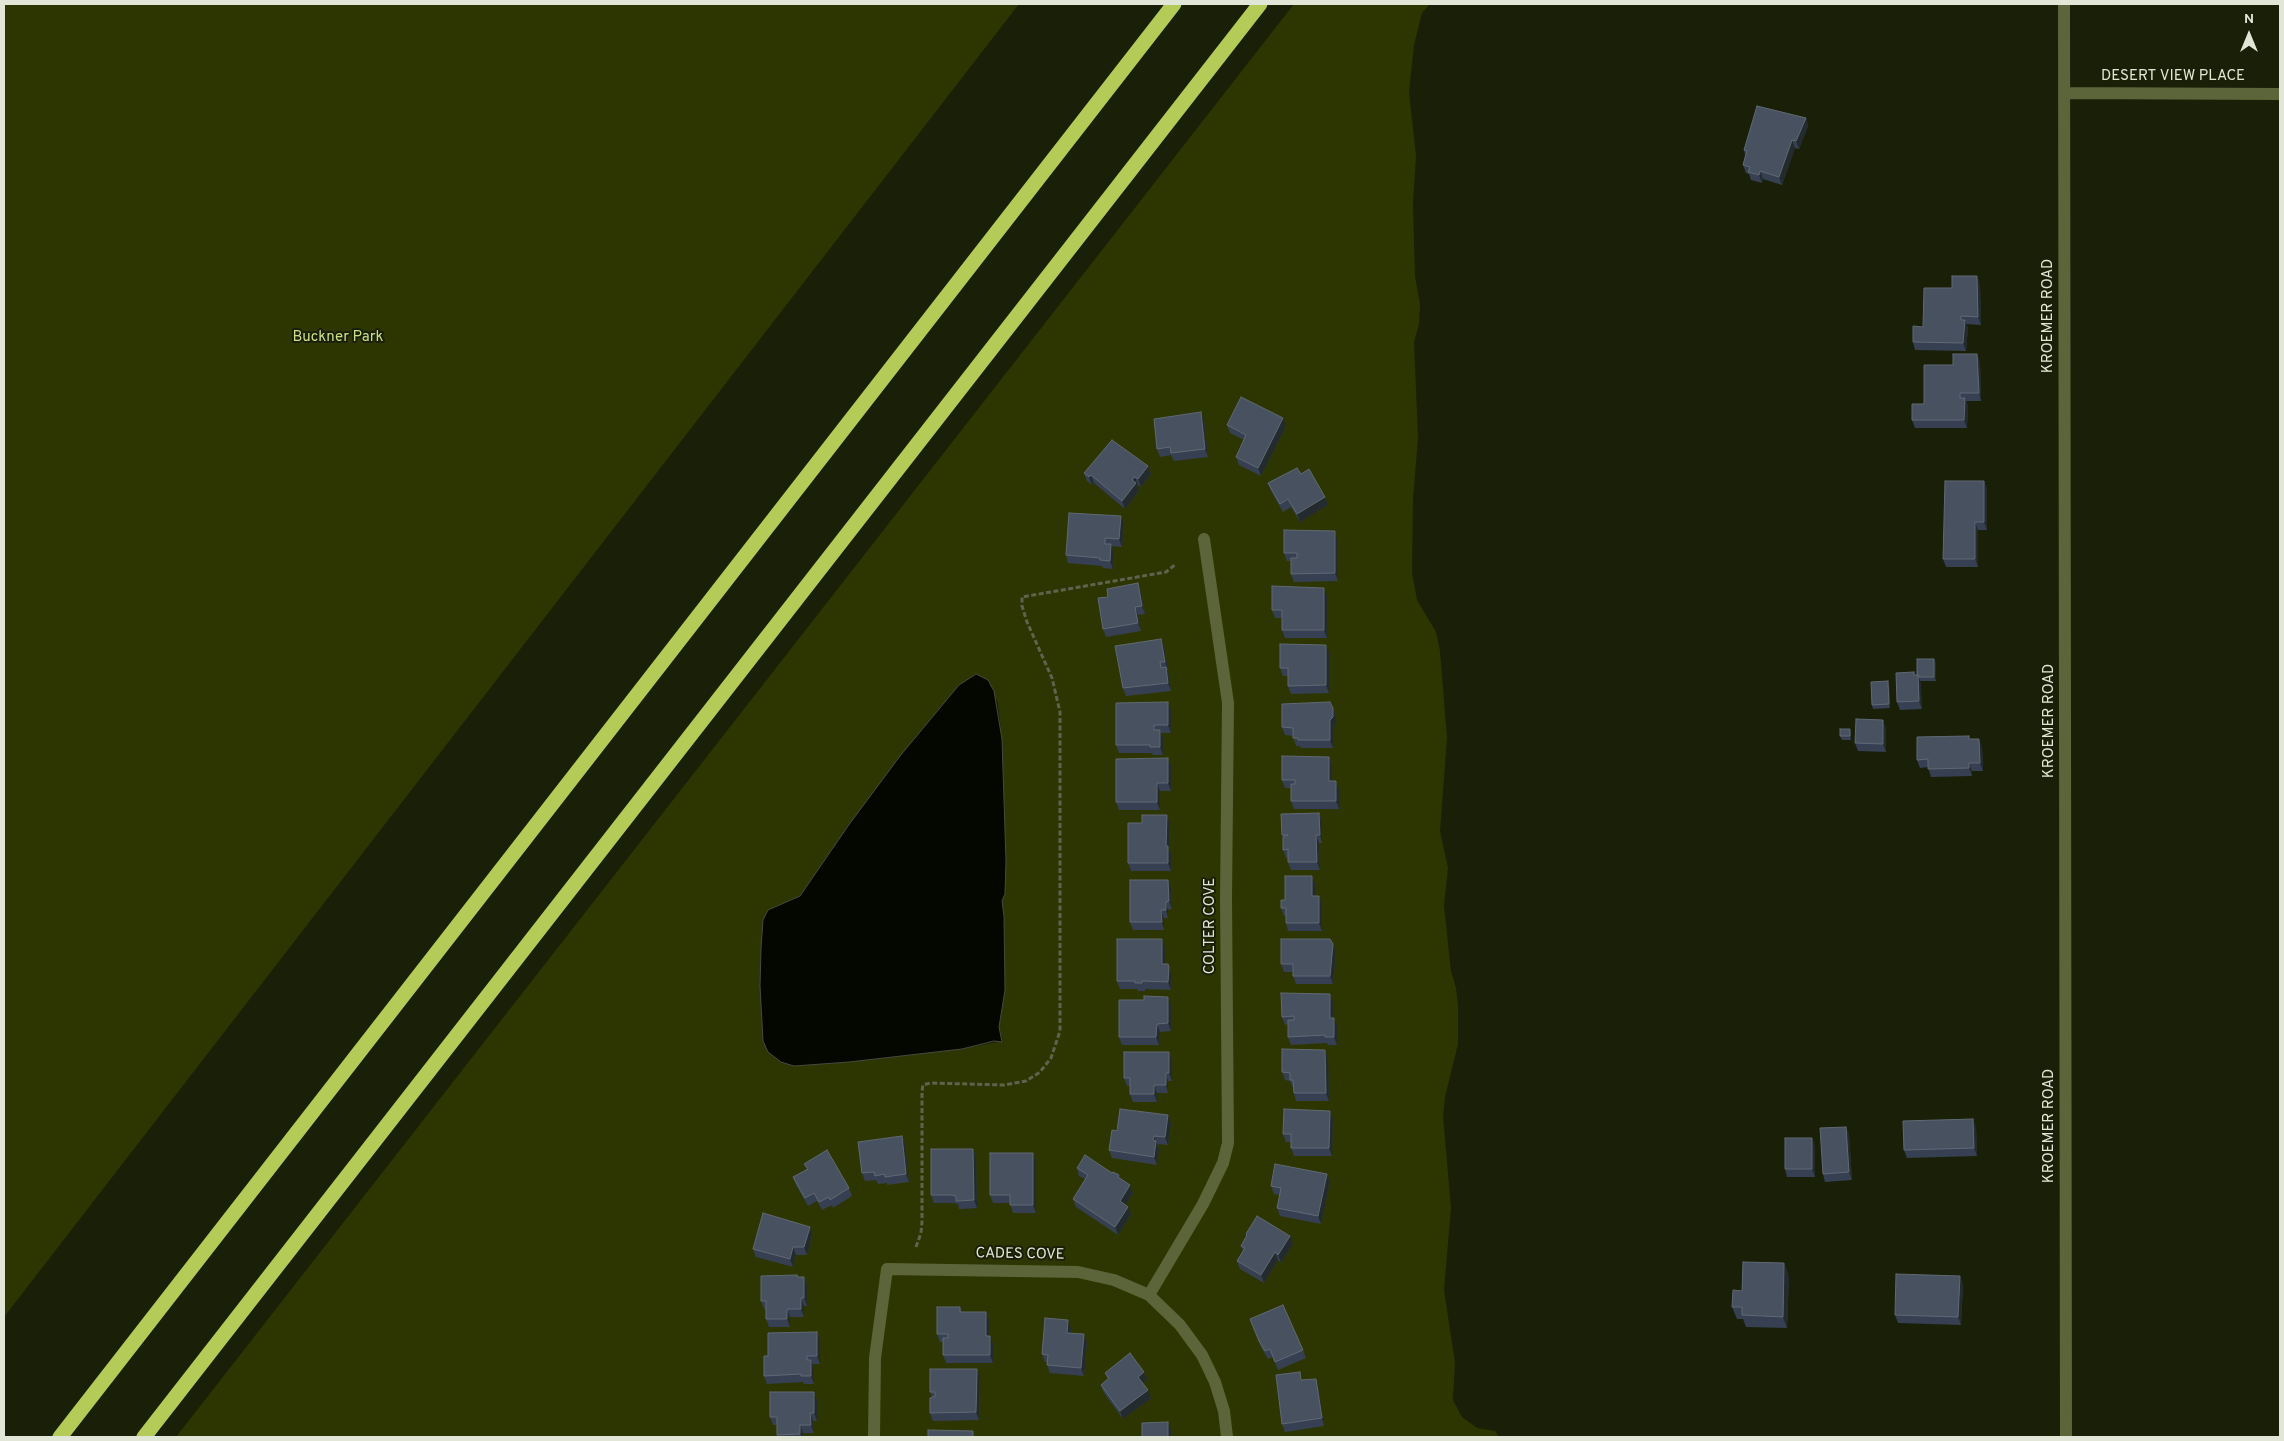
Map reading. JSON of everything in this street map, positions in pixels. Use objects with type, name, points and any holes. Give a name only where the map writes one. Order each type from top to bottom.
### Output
[{"type":"highway","points":[[60,1437],[1174,4]]},
{"type":"highway","points":[[144,1437],[1260,4]]},
{"type":"street","name":"KROEMER ROAD","points":[[2064,4],[2066,1437]]},
{"type":"street","name":"DESERT VIEW PLACE","points":[[2065,93],[2280,94]]},
{"type":"street","name":"COLTER COVE","points":[[1149,1295],[1203,1204],[1223,1163],[1228,1143],[1226,898],[1228,703],[1204,539]]},
{"type":"street","name":"CADES COVE","points":[[874,1437],[875,1358],[887,1269],[1078,1272],[1114,1280],[1149,1295]]},
{"type":"street","points":[[1149,1295],[1180,1325],[1202,1355],[1215,1382],[1224,1411],[1227,1437]]},
{"type":"path","points":[[916,1247],[921,1233],[922,1222],[922,1091],[924,1085],[930,1083],[999,1085],[1026,1081],[1047,1065],[1059,1035],[1060,712],[1052,678],[1027,622],[1022,606],[1022,597],[1166,572],[1176,564]]},
{"type":"green space","name":"Buckner Park","points":[[4,4],[1019,4],[4,1317]]},
{"type":"green space","points":[[1294,4],[1430,4],[1422,13],[1414,45],[1409,92],[1416,156],[1413,202],[1415,277],[1420,304],[1419,324],[1414,342],[1418,438],[1413,499],[1412,573],[1417,600],[1436,632],[1440,651],[1447,738],[1440,831],[1448,868],[1444,906],[1451,971],[1456,988],[1458,1006],[1458,1044],[1445,1097],[1443,1116],[1451,1208],[1444,1290],[1455,1363],[1453,1400],[1462,1417],[1477,1428],[1495,1431],[1499,1437],[176,1437]],"holes":[[[988,680],[998,703],[1002,739],[1006,861],[1005,894],[1002,901],[1005,990],[999,1028],[1003,1041],[962,1049],[849,1062],[794,1066],[760,986],[763,920],[768,910],[800,896],[848,826]]]},
{"type":"shaded area","points":[[976,674],[988,680],[994,691],[1002,739],[1006,861],[1005,894],[1002,901],[1005,990],[999,1027],[1002,1042],[994,1041],[962,1049],[849,1062],[794,1066],[781,1062],[768,1052],[763,1041],[760,986],[761,948],[763,920],[768,910],[800,896],[848,826],[900,756],[959,685]]},
{"type":"building","points":[[1757,106],[1806,118],[1796,141],[1792,140],[1779,177],[1760,171],[1759,175],[1748,172],[1750,167],[1743,165],[1747,151],[1744,150]]},
{"type":"building","points":[[1952,276],[1977,276],[1978,317],[1961,316],[1961,320],[1965,320],[1963,343],[1913,342],[1913,326],[1923,327],[1924,288],[1952,288]]},
{"type":"building","points":[[1953,354],[1977,354],[1979,393],[1960,393],[1960,398],[1965,398],[1964,420],[1912,420],[1912,404],[1924,404],[1924,365],[1953,365]]},
{"type":"building","points":[[1241,397],[1283,418],[1258,468],[1236,457],[1246,435],[1227,425]]},
{"type":"building","points":[[1201,412],[1205,449],[1171,453],[1170,447],[1157,449],[1154,419]]},
{"type":"building","points":[[1112,440],[1148,466],[1138,479],[1135,477],[1132,480],[1136,483],[1122,501],[1091,475],[1089,477],[1084,473]]},
{"type":"building","points":[[1297,468],[1301,474],[1309,469],[1325,497],[1297,514],[1288,499],[1280,504],[1268,483]]},
{"type":"building","points":[[1945,481],[1984,481],[1984,522],[1975,522],[1975,559],[1943,559]]},
{"type":"building","points":[[1069,513],[1121,516],[1119,539],[1105,538],[1105,544],[1111,544],[1110,561],[1100,560],[1100,558],[1066,555]]},
{"type":"building","points":[[1284,530],[1335,531],[1335,573],[1291,574],[1291,558],[1297,558],[1297,553],[1284,553]]},
{"type":"building","points":[[1138,583],[1142,606],[1135,607],[1138,623],[1103,629],[1098,598],[1108,597],[1107,589]]},
{"type":"building","points":[[1272,586],[1324,588],[1324,630],[1282,630],[1282,610],[1272,610]]},
{"type":"building","points":[[1161,639],[1165,662],[1160,662],[1161,668],[1166,667],[1168,683],[1123,688],[1115,646]]},
{"type":"building","points":[[1280,644],[1326,645],[1326,685],[1288,686],[1288,668],[1280,668]]},
{"type":"building","points":[[1917,659],[1934,659],[1934,677],[1919,677],[1917,675]]},
{"type":"building","points":[[1914,672],[1914,675],[1918,675],[1919,701],[1897,702],[1896,673]]},
{"type":"building","points":[[1888,681],[1889,704],[1872,705],[1871,682]]},
{"type":"building","points":[[1168,702],[1168,725],[1154,725],[1154,730],[1160,730],[1160,747],[1150,747],[1150,745],[1116,745],[1116,703]]},
{"type":"building","points":[[1330,702],[1333,708],[1333,717],[1330,720],[1330,740],[1298,740],[1298,738],[1293,738],[1293,728],[1282,727],[1282,704]]},
{"type":"building","points":[[1856,719],[1883,720],[1883,744],[1855,743]]},
{"type":"building","points":[[1840,729],[1850,729],[1850,736],[1840,736]]},
{"type":"building","points":[[1969,736],[1969,739],[1979,739],[1980,763],[1969,763],[1969,768],[1928,769],[1928,759],[1917,760],[1917,737]]},
{"type":"building","points":[[1282,756],[1329,757],[1329,781],[1336,781],[1336,801],[1291,801],[1291,784],[1295,784],[1295,780],[1282,780]]},
{"type":"building","points":[[1168,758],[1168,783],[1157,783],[1157,802],[1116,802],[1116,759]]},
{"type":"building","points":[[1319,813],[1320,835],[1316,835],[1317,862],[1288,862],[1288,849],[1283,850],[1283,837],[1288,835],[1282,835],[1281,814]]},
{"type":"building","points":[[1142,815],[1167,815],[1166,846],[1168,846],[1168,863],[1128,863],[1128,823],[1142,823]]},
{"type":"building","points":[[1285,876],[1312,876],[1312,896],[1319,896],[1319,923],[1286,923],[1286,908],[1281,908],[1281,900],[1285,900]]},
{"type":"building","points":[[1130,880],[1168,880],[1169,901],[1166,902],[1166,910],[1161,910],[1162,922],[1130,922]]},
{"type":"building","points":[[1117,939],[1162,939],[1162,964],[1168,964],[1169,967],[1168,982],[1142,981],[1142,983],[1135,983],[1135,981],[1117,981]]},
{"type":"building","points":[[1281,939],[1330,939],[1333,944],[1330,976],[1293,976],[1293,964],[1281,964]]},
{"type":"building","points":[[1281,993],[1330,994],[1330,1018],[1334,1018],[1334,1037],[1325,1037],[1325,1035],[1288,1037],[1288,1020],[1294,1020],[1294,1016],[1282,1017]]},
{"type":"building","points":[[1144,996],[1168,997],[1168,1023],[1157,1024],[1156,1037],[1119,1037],[1119,1000],[1144,1000]]},
{"type":"building","points":[[1282,1049],[1325,1050],[1326,1093],[1294,1093],[1293,1080],[1290,1080],[1290,1073],[1282,1072]]},
{"type":"building","points":[[1124,1052],[1169,1052],[1169,1073],[1166,1073],[1166,1085],[1154,1085],[1154,1094],[1130,1094],[1130,1078],[1124,1078]]},
{"type":"building","points":[[1120,1109],[1168,1115],[1165,1137],[1154,1136],[1153,1140],[1156,1141],[1154,1157],[1109,1150],[1112,1130],[1117,1131]]},
{"type":"building","points":[[1284,1109],[1330,1111],[1329,1148],[1291,1148],[1291,1134],[1283,1134]]},
{"type":"building","points":[[1973,1119],[1974,1148],[1904,1150],[1903,1121]]},
{"type":"building","points":[[1846,1127],[1849,1172],[1823,1174],[1820,1128]]},
{"type":"building","points":[[902,1136],[906,1174],[885,1177],[884,1174],[875,1176],[874,1172],[862,1173],[858,1142]]},
{"type":"building","points":[[1785,1138],[1812,1138],[1812,1169],[1785,1169]]},
{"type":"building","points":[[931,1149],[973,1149],[974,1200],[956,1201],[956,1196],[931,1195]]},
{"type":"building","points":[[827,1150],[849,1188],[830,1200],[829,1197],[819,1202],[814,1193],[805,1198],[793,1177],[808,1169],[804,1164]]},
{"type":"building","points":[[990,1153],[1033,1153],[1033,1205],[1010,1205],[1010,1195],[990,1195]]},
{"type":"building","points":[[1085,1155],[1112,1173],[1119,1175],[1118,1177],[1130,1185],[1120,1201],[1128,1207],[1115,1227],[1073,1199],[1088,1175],[1077,1168]]},
{"type":"building","points":[[1275,1164],[1327,1174],[1318,1216],[1277,1208],[1281,1188],[1271,1186]]},
{"type":"building","points":[[763,1213],[810,1227],[804,1247],[793,1247],[790,1259],[753,1249]]},
{"type":"building","points":[[1257,1216],[1290,1236],[1278,1255],[1275,1252],[1261,1275],[1237,1261],[1245,1248],[1241,1246],[1246,1234]]},
{"type":"building","points":[[1743,1262],[1784,1263],[1783,1317],[1742,1315],[1742,1307],[1732,1307],[1733,1290],[1742,1291]]},
{"type":"building","points":[[1896,1274],[1960,1276],[1958,1317],[1895,1315]]},
{"type":"building","points":[[797,1275],[797,1277],[804,1277],[804,1298],[801,1298],[801,1309],[787,1309],[787,1319],[766,1319],[766,1301],[761,1301],[761,1276]]},
{"type":"building","points":[[1283,1305],[1303,1350],[1275,1362],[1270,1349],[1265,1351],[1259,1341],[1250,1319]]},
{"type":"building","points":[[937,1307],[960,1307],[960,1312],[986,1312],[986,1336],[990,1336],[990,1355],[943,1355],[943,1338],[948,1338],[948,1334],[937,1334]]},
{"type":"building","points":[[1045,1318],[1068,1320],[1067,1333],[1084,1334],[1081,1368],[1047,1365],[1048,1355],[1042,1354]]},
{"type":"building","points":[[817,1332],[817,1356],[807,1356],[807,1360],[811,1360],[811,1376],[801,1376],[801,1374],[764,1376],[764,1356],[768,1356],[768,1333]]},
{"type":"building","points":[[1130,1353],[1144,1372],[1138,1377],[1148,1390],[1120,1411],[1101,1385],[1109,1378],[1105,1373]]},
{"type":"building","points":[[930,1369],[977,1369],[976,1412],[930,1413],[930,1398],[935,1396],[935,1392],[930,1392]]},
{"type":"building","points":[[1300,1372],[1301,1380],[1316,1379],[1322,1418],[1282,1424],[1276,1375]]},
{"type":"building","points":[[770,1392],[814,1392],[814,1413],[810,1413],[811,1425],[800,1425],[800,1434],[777,1435],[777,1417],[770,1417]]},
{"type":"building","points":[[1168,1422],[1168,1437],[1142,1437],[1142,1423]]},
{"type":"building","points":[[928,1430],[973,1431],[973,1437],[928,1437]]}]
